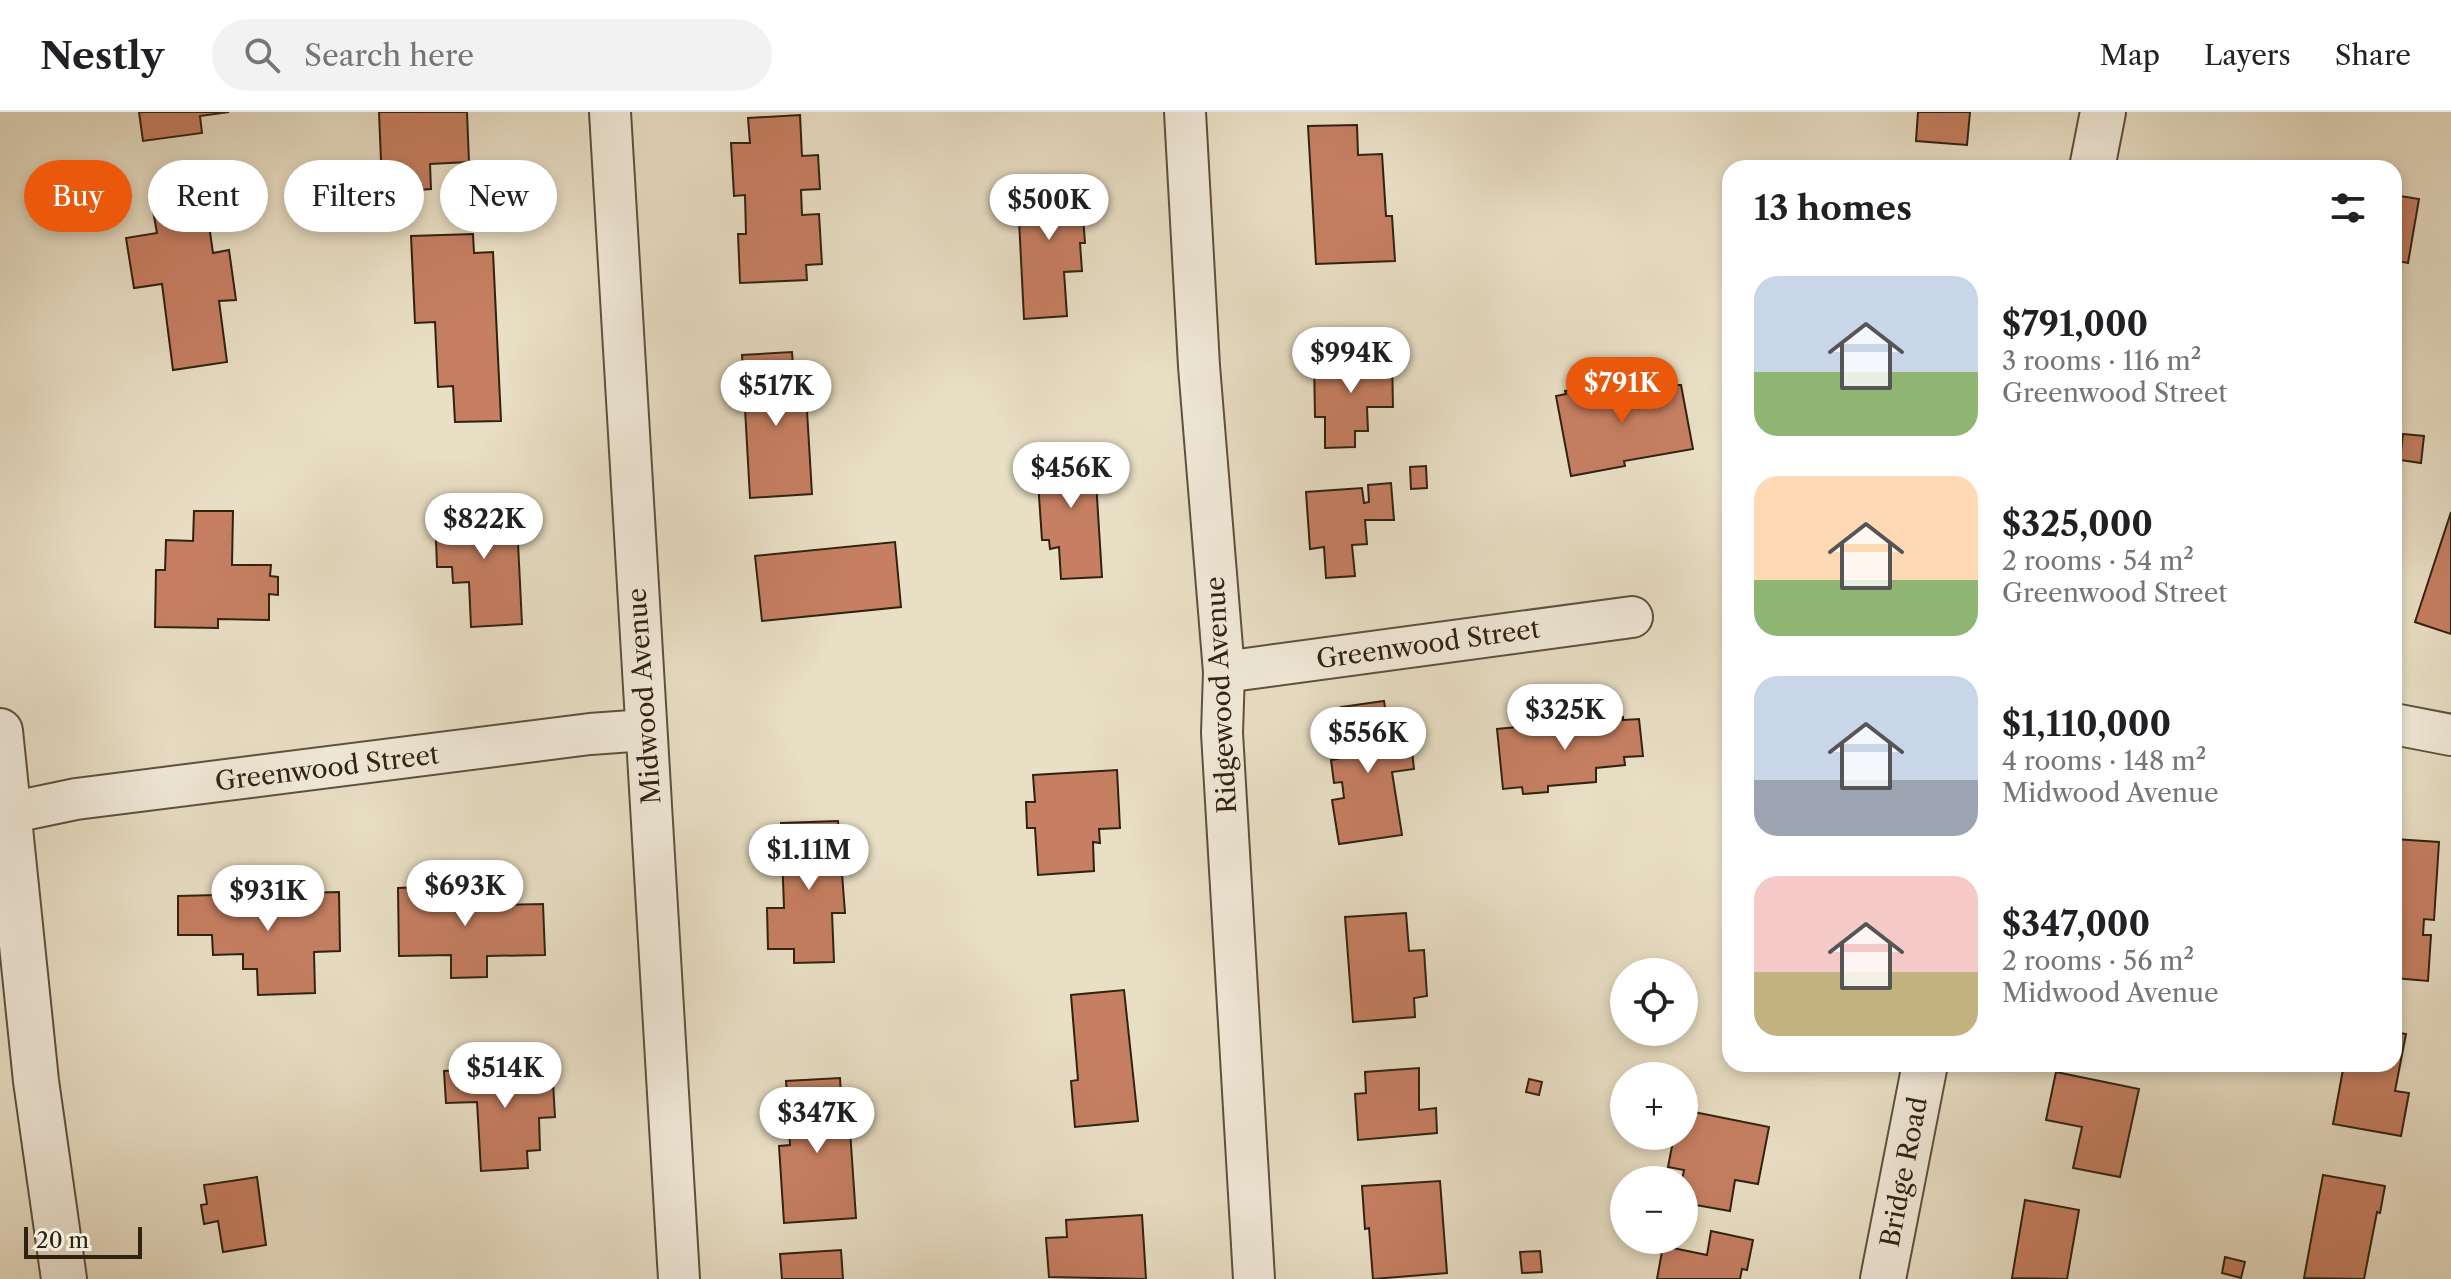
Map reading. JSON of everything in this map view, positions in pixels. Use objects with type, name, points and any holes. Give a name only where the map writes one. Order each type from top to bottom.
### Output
[{"type":"street","name":"Midwood Avenue","points":[[610,112],[679,1279]]},
{"type":"street","name":"Ridgewood Avenue","points":[[1185,112],[1199,366],[1224,672],[1222,733],[1254,1279]]},
{"type":"street","points":[[2094,160],[2103,112]]},
{"type":"street","name":"Greenwood Street","points":[[1224,672],[1632,617]]},
{"type":"street","points":[[2402,726],[2451,735]]},
{"type":"street","name":"Greenwood Street","points":[[9,813],[76,799],[590,734],[646,730]]},
{"type":"street","points":[[0,731],[36,1081],[64,1279]]},
{"type":"street","name":"Bridge Road","points":[[1883,1279],[1923,1072]]},
{"type":"building","points":[[139,112],[229,112],[200,116],[202,133],[143,141]]},
{"type":"building","points":[[379,112],[467,112],[469,160],[440,160],[440,163],[430,164],[431,189],[424,190],[424,160],[381,160]]},
{"type":"building","points":[[1918,112],[1970,112],[1967,145],[1916,141]]},
{"type":"building","points":[[800,115],[802,156],[818,155],[820,189],[801,190],[802,215],[819,214],[822,264],[806,265],[807,280],[740,283],[738,234],[746,234],[745,195],[734,196],[731,143],[750,143],[748,118]]},
{"type":"building","points":[[1357,125],[1358,155],[1382,154],[1386,216],[1392,216],[1395,261],[1316,264],[1308,126]]},
{"type":"building","points":[[1080,176],[1085,243],[1080,243],[1082,271],[1064,272],[1067,316],[1024,319],[1017,180]]},
{"type":"building","points":[[2402,196],[2419,199],[2408,263],[2402,262]]},
{"type":"building","points":[[210,232],[213,253],[229,250],[236,300],[219,301],[227,362],[173,370],[162,284],[134,288],[126,238],[157,233]]},
{"type":"building","points":[[473,234],[474,253],[493,252],[501,421],[455,422],[453,386],[438,387],[435,322],[415,323],[411,236]]},
{"type":"building","points":[[792,352],[795,395],[806,394],[812,494],[750,498],[742,355]]},
{"type":"building","points":[[1392,357],[1393,407],[1367,407],[1368,431],[1355,431],[1355,447],[1325,448],[1325,417],[1315,417],[1314,360]]},
{"type":"building","points":[[1676,379],[1677,385],[1681,385],[1693,449],[1624,461],[1625,466],[1571,476],[1556,396],[1566,394],[1565,391],[1608,383],[1609,391]]},
{"type":"building","points":[[2403,434],[2424,436],[2421,463],[2402,460]]},
{"type":"building","points":[[1094,449],[1102,577],[1061,579],[1059,547],[1050,549],[1049,540],[1042,540],[1036,452]]},
{"type":"building","points":[[1426,466],[1427,488],[1411,489],[1410,467]]},
{"type":"building","points":[[1391,483],[1394,520],[1365,520],[1367,544],[1352,545],[1355,576],[1326,578],[1324,547],[1310,549],[1306,492],[1362,488],[1364,503],[1369,502],[1368,485]]},
{"type":"building","points":[[506,499],[509,543],[518,543],[522,624],[471,627],[469,582],[453,583],[452,567],[437,567],[436,540],[449,539],[447,503]]},
{"type":"building","points":[[194,511],[233,511],[232,565],[271,565],[270,576],[278,577],[278,595],[269,594],[269,620],[218,619],[218,628],[155,627],[156,570],[165,570],[166,540],[193,541]]},
{"type":"building","points":[[2451,512],[2451,634],[2415,622]]},
{"type":"building","points":[[895,542],[901,607],[762,621],[755,556]]},
{"type":"building","points":[[1384,701],[1391,744],[1411,742],[1414,769],[1392,772],[1402,835],[1339,844],[1332,800],[1344,798],[1342,782],[1334,783],[1331,760],[1338,759],[1334,732],[1345,730],[1341,707]]},
{"type":"building","points":[[1623,717],[1623,720],[1639,719],[1643,756],[1624,757],[1625,765],[1596,768],[1596,782],[1548,786],[1548,792],[1523,794],[1522,787],[1503,789],[1497,729]]},
{"type":"building","points":[[1117,770],[1120,828],[1099,829],[1100,843],[1093,842],[1094,871],[1038,875],[1035,828],[1027,828],[1026,802],[1035,802],[1033,775]]},
{"type":"building","points":[[838,821],[845,913],[832,913],[834,962],[794,963],[794,949],[768,949],[767,908],[784,908],[781,823]]},
{"type":"building","points":[[2402,840],[2439,842],[2434,920],[2424,919],[2423,935],[2431,935],[2428,981],[2402,979]]},
{"type":"building","points":[[457,878],[458,906],[543,904],[545,955],[487,956],[487,977],[451,978],[451,955],[399,956],[398,888],[422,887],[422,879]]},
{"type":"building","points":[[339,892],[340,951],[314,952],[315,993],[258,995],[257,969],[243,969],[243,954],[213,955],[212,935],[178,935],[178,896]]},
{"type":"building","points":[[1406,913],[1409,951],[1424,950],[1427,996],[1414,998],[1415,1017],[1353,1022],[1345,917]]},
{"type":"building","points":[[1124,990],[1138,1121],[1075,1127],[1071,1081],[1078,1080],[1071,995]]},
{"type":"building","points":[[2402,1033],[2406,1034],[2402,1055]]},
{"type":"building","points":[[552,1065],[555,1117],[539,1118],[540,1150],[527,1151],[528,1168],[481,1171],[477,1102],[446,1103],[444,1071]]},
{"type":"building","points":[[1419,1068],[1419,1110],[1436,1108],[1437,1133],[1358,1140],[1355,1094],[1366,1093],[1365,1072]]},
{"type":"building","points":[[2056,1072],[2139,1089],[2120,1177],[2073,1168],[2082,1127],[2046,1120]]},
{"type":"building","points":[[2343,1072],[2399,1072],[2395,1091],[2409,1093],[2401,1136],[2333,1124]]},
{"type":"building","points":[[840,1078],[843,1130],[850,1130],[856,1218],[784,1223],[779,1146],[790,1145],[786,1081]]},
{"type":"building","points":[[1529,1079],[1542,1082],[1539,1095],[1526,1092]]},
{"type":"building","points":[[1698,1113],[1769,1127],[1758,1184],[1735,1180],[1730,1211],[1698,1205],[1698,1166],[1668,1166],[1671,1150],[1698,1150]]},
{"type":"building","points":[[2323,1175],[2385,1186],[2364,1279],[2304,1278]]},
{"type":"building","points":[[257,1177],[266,1245],[223,1252],[218,1221],[204,1224],[201,1205],[207,1204],[204,1185]]},
{"type":"building","points":[[1440,1181],[1447,1273],[1373,1279],[1362,1186]]},
{"type":"building","points":[[2025,1200],[2079,1210],[2067,1279],[2012,1278]]},
{"type":"building","points":[[1142,1215],[1146,1279],[1049,1277],[1046,1238],[1067,1237],[1066,1220]]},
{"type":"building","points":[[1711,1231],[1753,1240],[1747,1270],[1742,1269],[1740,1279],[1657,1279],[1662,1254],[1707,1255]]},
{"type":"building","points":[[841,1250],[843,1279],[782,1279],[780,1254]]},
{"type":"building","points":[[1540,1251],[1542,1272],[1522,1273],[1520,1252]]},
{"type":"building","points":[[2225,1257],[2245,1262],[2241,1278],[2222,1273]]}]
